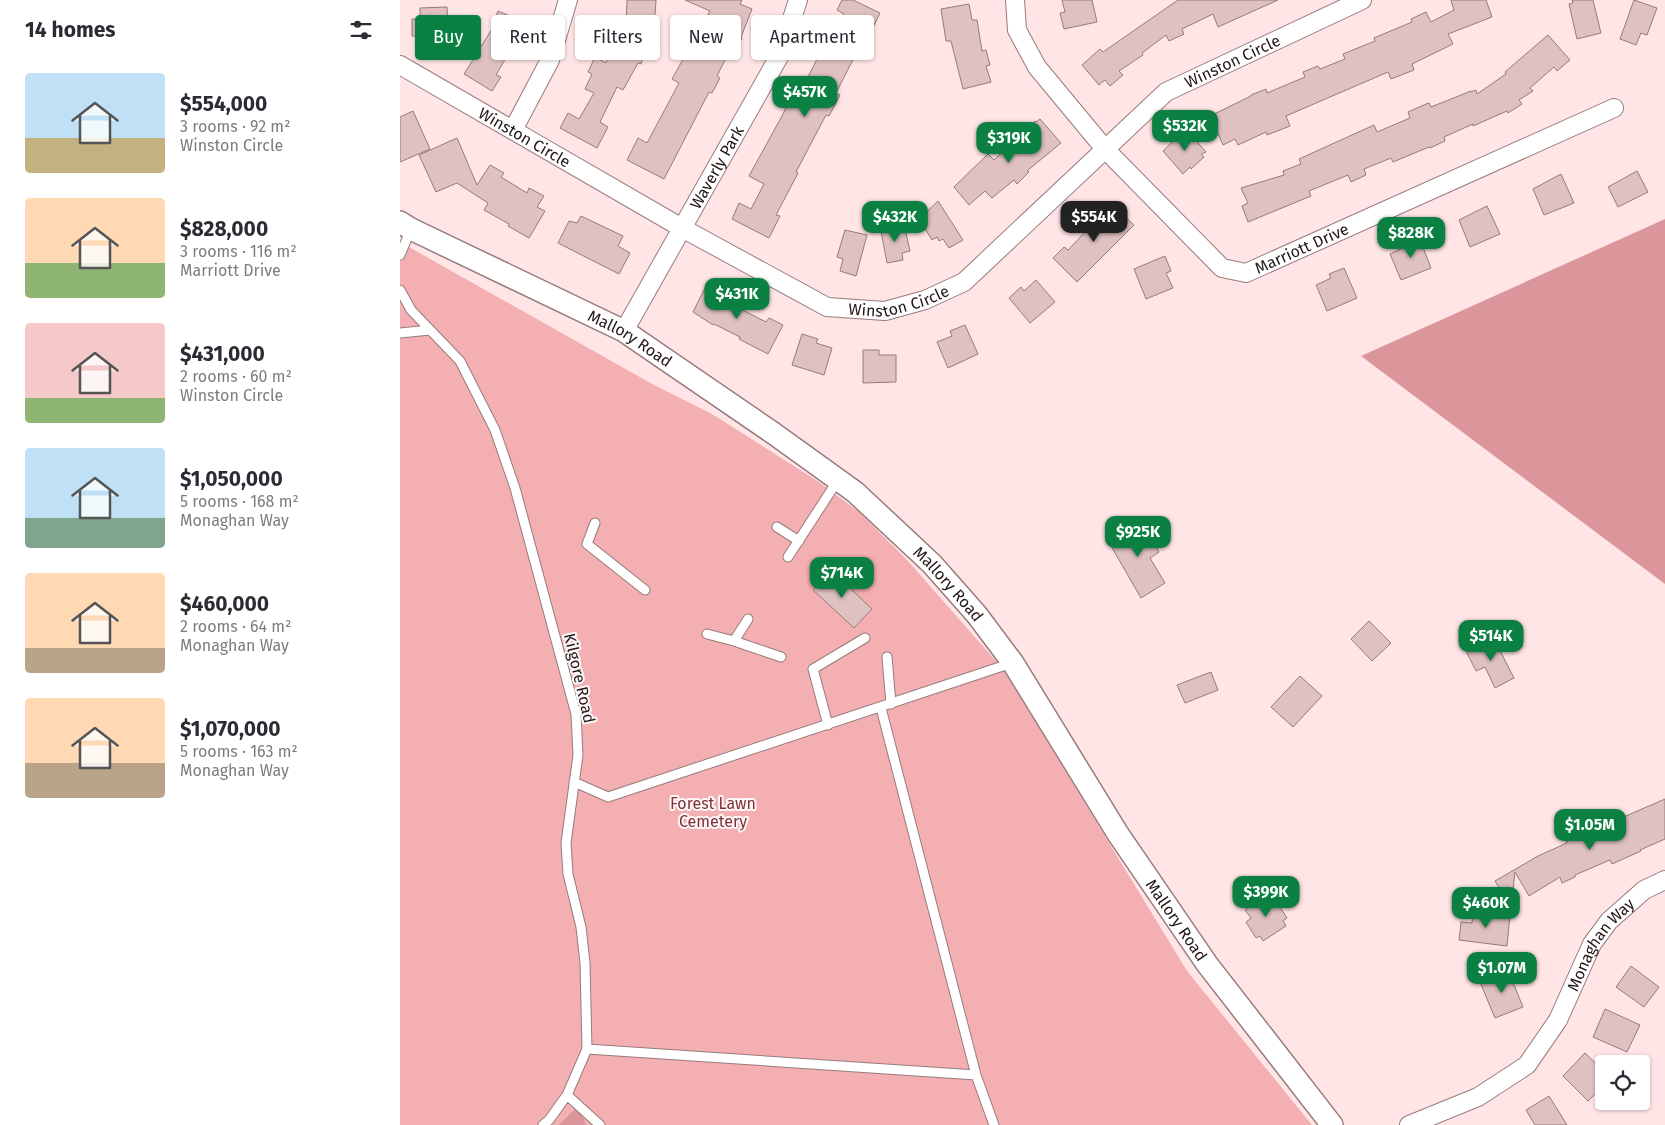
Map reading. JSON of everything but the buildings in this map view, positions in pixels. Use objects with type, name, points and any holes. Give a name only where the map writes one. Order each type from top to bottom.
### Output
[{"type":"street","points":[[513,130],[550,60],[568,0]]},
{"type":"street","name":"Waverly Park","points":[[624,331],[781,53],[798,0]]},
{"type":"street","name":"Marriott Drive","points":[[1014,0],[1017,30],[1037,67],[1105,149],[1222,268],[1246,273],[1614,108]]},
{"type":"street","name":"Winston Circle","points":[[400,65],[682,228],[827,307],[885,311],[925,300],[964,282],[1166,92],[1362,0]]},
{"type":"street","name":"Mallory Road","points":[[406,225],[624,331],[773,433],[855,492],[932,564],[977,615],[1013,663],[1118,834],[1202,956],[1332,1125]]},
{"type":"street","name":"Monaghan Way","points":[[1409,1125],[1478,1097],[1527,1065],[1558,1020],[1592,944],[1610,921],[1644,890],[1665,880]]},
{"type":"lane","points":[[400,255],[406,225]]},
{"type":"lane","name":"Kilgore Road","points":[[400,291],[411,310],[460,361],[494,430],[515,488],[576,714],[578,755],[566,843],[568,874],[581,927],[585,962],[587,1049],[567,1095],[549,1120],[543,1125]]},
{"type":"lane","points":[[400,333],[430,330]]},
{"type":"lane","points":[[788,557],[838,480]]},
{"type":"lane","points":[[595,523],[587,544],[645,590]]},
{"type":"lane","points":[[777,526],[798,541]]},
{"type":"lane","points":[[734,641],[748,619]]},
{"type":"lane","points":[[707,634],[781,657]]},
{"type":"lane","points":[[828,725],[813,669],[865,638]]},
{"type":"lane","points":[[887,658],[891,704]]},
{"type":"lane","points":[[574,782],[608,797],[1013,663]]},
{"type":"lane","points":[[881,708],[976,1075],[994,1125]]},
{"type":"lane","points":[[587,1049],[976,1075]]},
{"type":"lane","points":[[567,1095],[600,1125]]},
{"type":"green space","name":"Forest Lawn Cemetery","points":[[400,242],[654,385],[712,414],[819,482],[859,512],[908,561],[1003,669],[1187,971],[1312,1125],[586,1125],[579,1105],[558,1125],[400,1125]]},
{"type":"shaded area","points":[[1665,219],[1665,584],[1361,356]]},
{"type":"shaded area","points":[[579,1105],[586,1125],[558,1125]]}]
